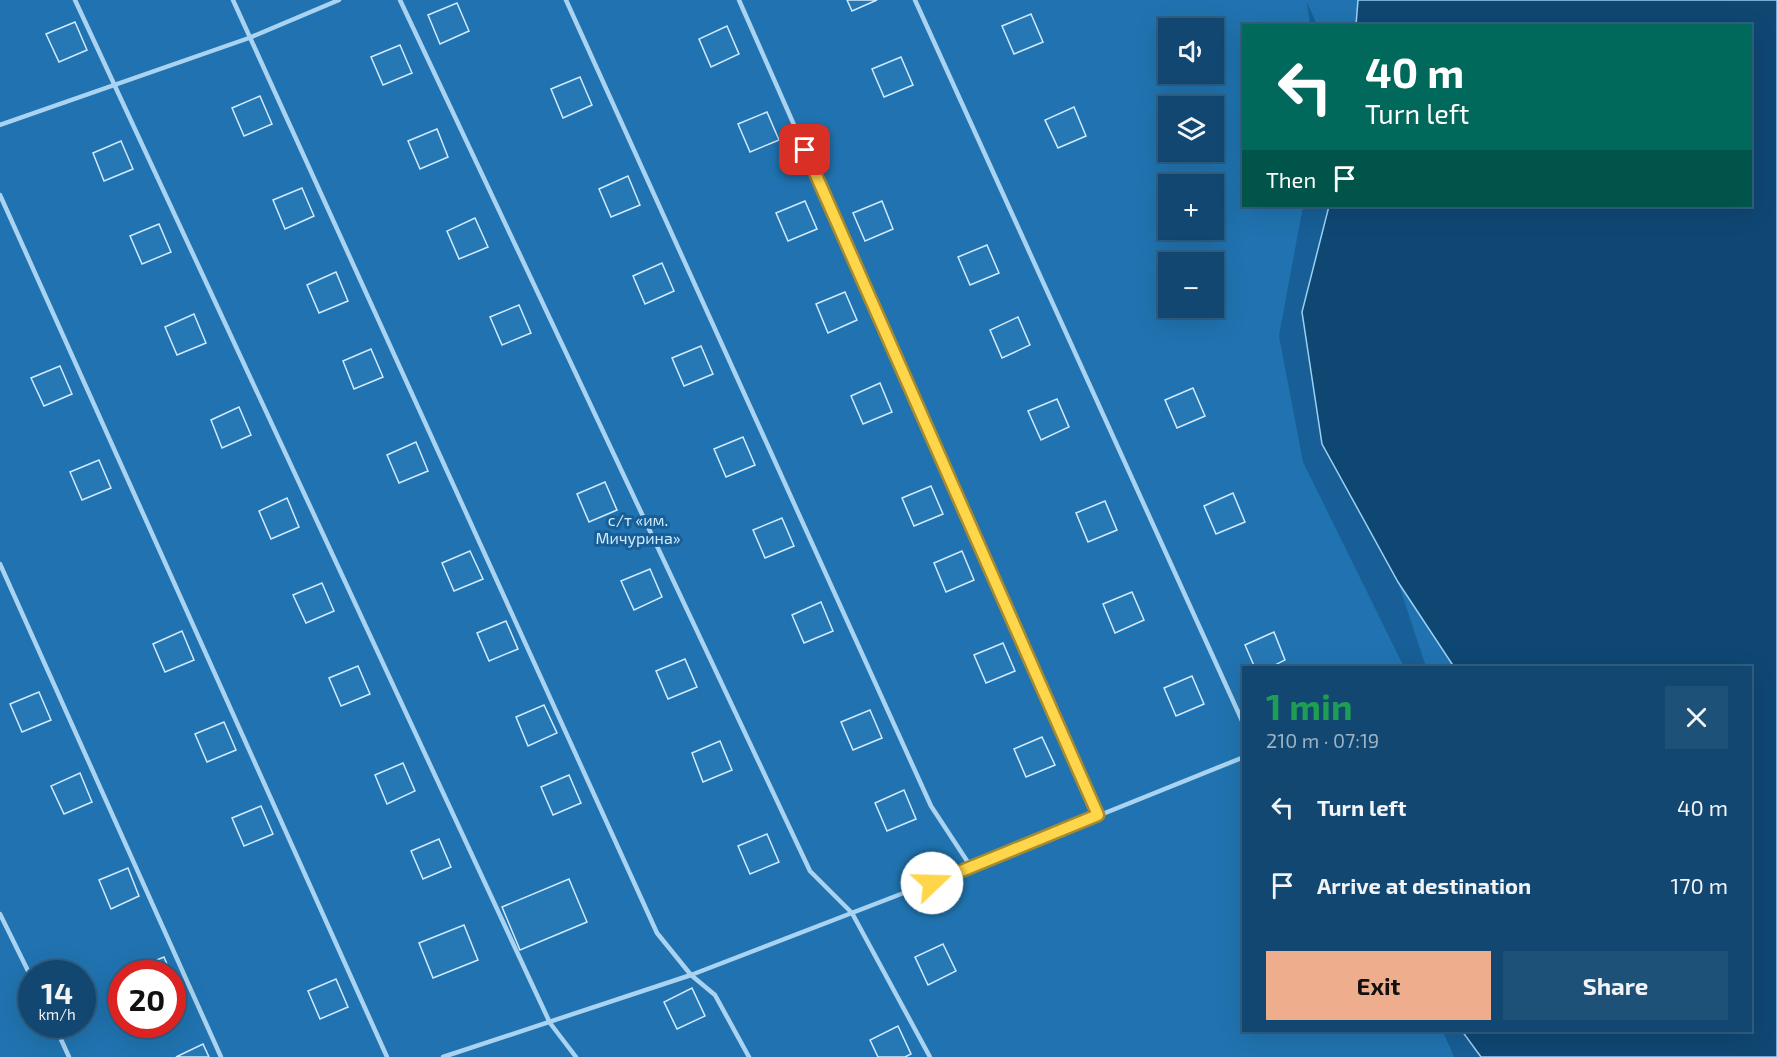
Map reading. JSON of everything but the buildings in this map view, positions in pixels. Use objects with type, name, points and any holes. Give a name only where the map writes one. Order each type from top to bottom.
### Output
[{"type":"lane","points":[[75,0],[550,1023],[576,1057]]},
{"type":"lane","points":[[233,0],[657,933],[691,975],[715,995],[749,1057]]},
{"type":"lane","points":[[0,125],[249,38],[339,0]]},
{"type":"lane","points":[[400,0],[810,871],[852,913],[930,1057]]},
{"type":"lane","points":[[566,0],[931,806],[971,867]]},
{"type":"lane","points":[[739,0],[1098,815]]},
{"type":"lane","points":[[915,0],[1242,721]]},
{"type":"lane","points":[[0,195],[387,1057]]},
{"type":"lane","points":[[0,564],[221,1057]]},
{"type":"lane","points":[[443,1057],[691,975],[971,867],[1242,758]]},
{"type":"lane","points":[[0,914],[23,960]]},
{"type":"lane","points":[[60,1038],[69,1057]]},
{"type":"green space","name":"с/т «им. Мичурина»","points":[[0,0],[1358,0],[1356,24],[1317,24],[1307,2],[1310,24],[1242,24],[1242,207],[1303,207],[1279,336],[1303,462],[1404,666],[1242,666],[1242,1032],[1443,1032],[1454,1057],[0,1057]]},
{"type":"green space","points":[[1398,582],[1453,666],[1426,666]]},
{"type":"shaded area","points":[[1358,0],[1777,0],[1777,1057],[1481,1057],[1463,1032],[1752,1032],[1752,666],[1453,666],[1398,582],[1322,444],[1302,312],[1329,207],[1752,207],[1752,24],[1356,24]]},
{"type":"route","points":[[805,150],[1098,815],[932,883]]}]
